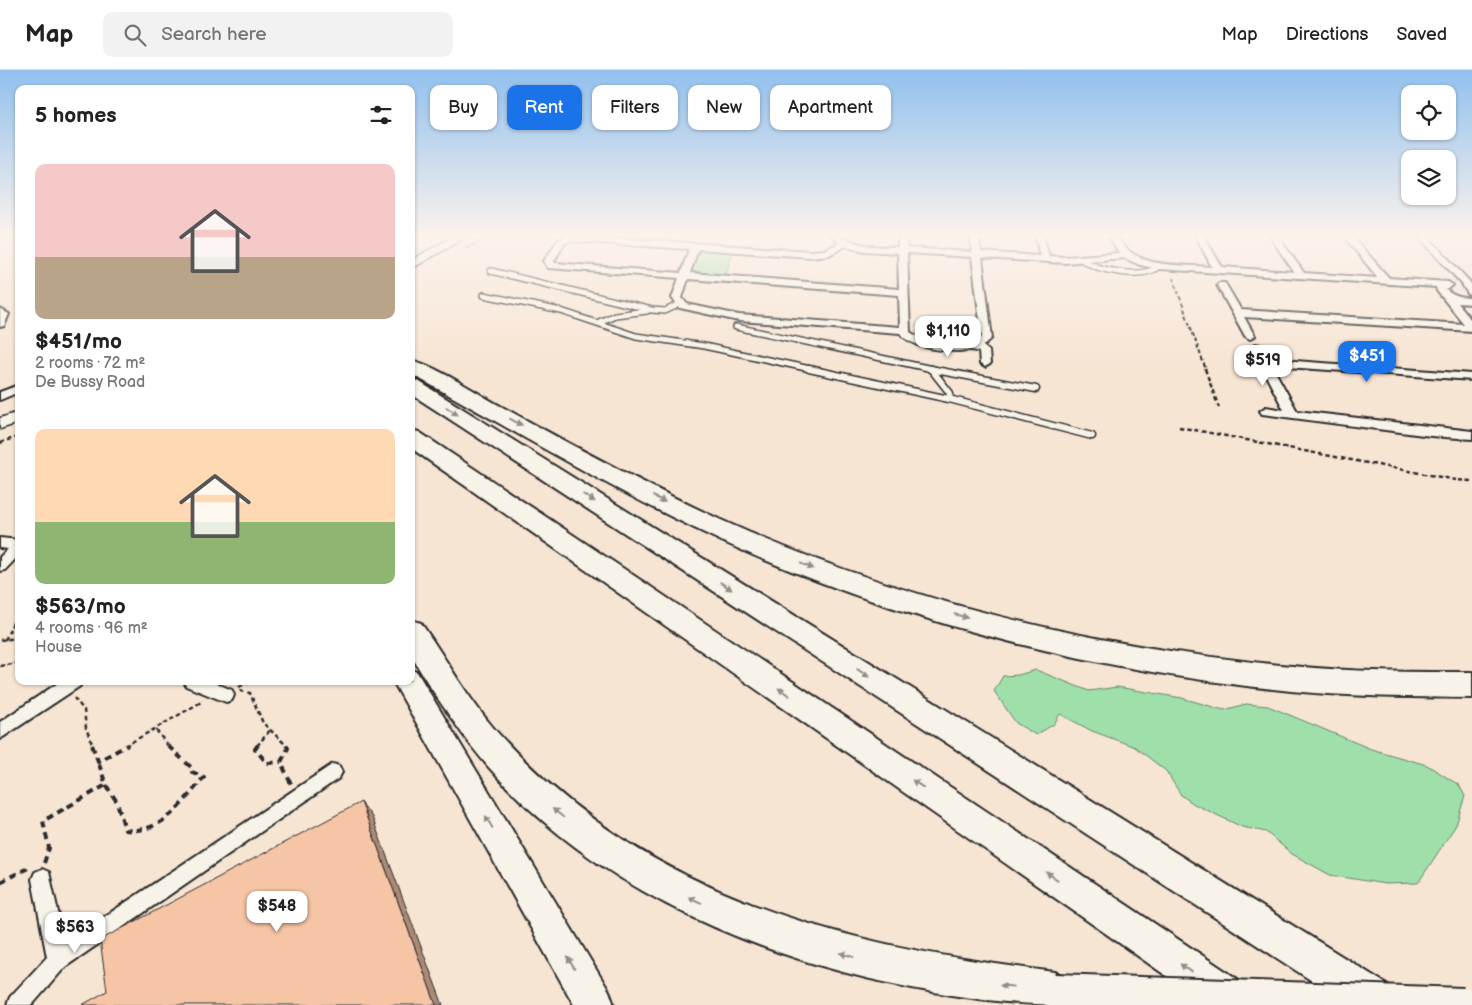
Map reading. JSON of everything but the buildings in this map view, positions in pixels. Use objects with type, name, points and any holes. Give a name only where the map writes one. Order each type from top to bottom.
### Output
[{"type":"highway","points":[[415,368],[646,492],[754,545],[882,593],[961,616],[1049,638],[1200,666],[1320,680],[1472,685]]},
{"type":"highway","points":[[415,388],[1384,1005]]},
{"type":"highway","points":[[415,440],[1241,1005]]},
{"type":"highway","points":[[415,637],[480,734],[544,801],[582,832],[626,863],[683,895],[739,920],[798,941],[882,965],[986,984],[1055,991],[1463,1005]]},
{"type":"highway","points":[[409,685],[595,1005]]},
{"type":"main road","points":[[0,424],[15,418]]},
{"type":"street","points":[[683,279],[677,298],[680,304],[733,317],[904,330]]},
{"type":"street","points":[[708,279],[904,292]]},
{"type":"street","points":[[903,279],[904,330],[907,336],[918,342],[977,347],[984,351],[985,364]]},
{"type":"street","points":[[977,347],[984,344],[987,338],[980,279]]},
{"type":"street","points":[[1339,279],[1416,284],[1447,289],[1471,298]]},
{"type":"street","points":[[1384,279],[1387,282]]},
{"type":"street","points":[[1447,289],[1459,281],[1458,279]]},
{"type":"street","points":[[1460,279],[1471,298]]},
{"type":"street","points":[[1222,285],[1250,336]]},
{"type":"street","points":[[1447,289],[1454,309],[1472,328]]},
{"type":"street","points":[[1454,309],[1458,303],[1471,298]]},
{"type":"street","points":[[0,312],[4,314],[0,324]]},
{"type":"street","points":[[1238,313],[1472,328]]},
{"type":"street","points":[[1256,347],[1293,415]]},
{"type":"street","points":[[1264,362],[1472,377]]},
{"type":"street","points":[[0,396],[15,389]]},
{"type":"street","points":[[1266,411],[1431,432],[1472,435]]},
{"type":"street","points":[[0,543],[15,545]]},
{"type":"street","points":[[0,566],[15,550]]},
{"type":"street","points":[[0,731],[69,685]]},
{"type":"street","points":[[204,685],[226,692]]},
{"type":"street","points":[[18,1005],[58,960],[333,772]]},
{"type":"street","points":[[42,873],[58,960]]},
{"type":"lane","points":[[523,279],[652,310],[665,311],[680,304]]},
{"type":"lane","points":[[484,295],[535,304],[599,322],[636,336],[704,346],[949,399],[1092,436]]},
{"type":"lane","points":[[599,322],[615,316],[652,310]]},
{"type":"lane","points":[[772,334],[774,320]]},
{"type":"lane","points":[[736,327],[931,369],[1036,388]]},
{"type":"lane","points":[[931,369],[950,393],[949,399]]},
{"type":"path","points":[[1173,279],[1219,408]]},
{"type":"path","points":[[1179,428],[1266,446],[1456,480],[1472,481]]},
{"type":"path","points":[[0,443],[15,437]]},
{"type":"path","points":[[5,640],[15,619]]},
{"type":"path","points":[[0,640],[15,639]]},
{"type":"path","points":[[0,666],[15,664]]},
{"type":"path","points":[[70,685],[67,693],[84,710],[86,728],[106,786],[117,802],[125,830],[143,832],[167,820],[204,777],[192,772],[192,768],[171,751],[156,730]]},
{"type":"path","points":[[98,761],[226,692],[250,693],[263,722],[270,730],[282,736],[288,748],[281,762]]},
{"type":"path","points":[[270,730],[255,749],[267,763],[281,762]]},
{"type":"path","points":[[281,762],[298,796]]},
{"type":"path","points":[[42,873],[50,855],[48,835],[43,821],[106,786]]},
{"type":"green space","points":[[1036,670],[1089,691],[1117,687],[1182,698],[1224,710],[1246,704],[1268,706],[1371,749],[1427,765],[1459,785],[1465,796],[1456,825],[1418,883],[1385,884],[1330,875],[1292,854],[1266,832],[1242,827],[1194,804],[1181,795],[1166,771],[1135,747],[1092,731],[1060,714],[1054,724],[1036,735],[1016,723],[994,691],[1003,676],[1018,675]]}]
